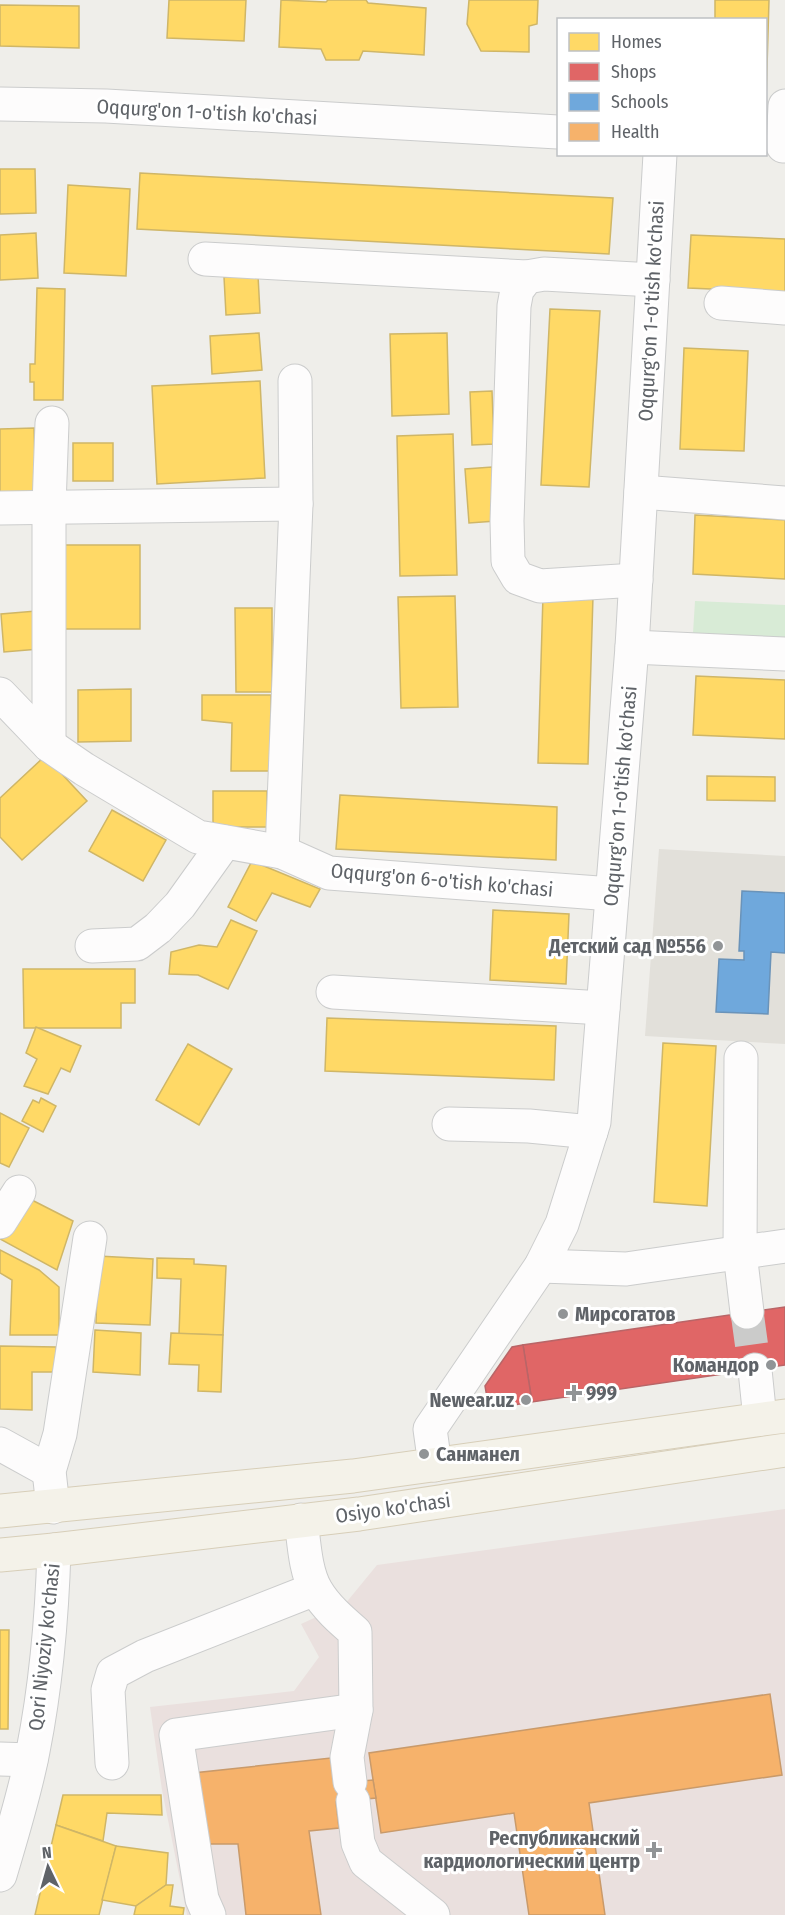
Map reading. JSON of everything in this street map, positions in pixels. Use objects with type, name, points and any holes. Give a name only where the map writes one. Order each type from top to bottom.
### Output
[{"type":"main road","name":"Osiyo ko'chasi","points":[[0,1511],[296,1482],[435,1465],[773,1417]]},
{"type":"main road","name":"Osiyo ko'chasi","points":[[0,1555],[302,1520],[785,1450]]},
{"type":"main road","points":[[435,1465],[440,1501]]},
{"type":"main road","points":[[296,1482],[302,1520]]},
{"type":"main road","name":"Qori Niyoziy ko'chasi","points":[[53,1507],[54,1550]]},
{"type":"street","name":"Oqqurg'on 1-o'tish ko'chasi","points":[[0,104],[106,106],[557,132]]},
{"type":"street","points":[[778,145],[785,106]]},
{"type":"street","name":"Oqqurg'on 1-o'tish ko'chasi","points":[[435,1465],[430,1429],[541,1266],[562,1224],[594,1122],[632,647],[660,156]]},
{"type":"street","points":[[205,259],[527,277],[544,273],[653,280]]},
{"type":"street","points":[[527,277],[516,290],[514,306],[507,521],[508,561],[518,578],[540,586],[636,580]]},
{"type":"street","points":[[721,303],[785,308]]},
{"type":"street","points":[[282,852],[296,504],[296,381]]},
{"type":"street","points":[[49,745],[49,506],[52,423]]},
{"type":"street","points":[[641,492],[785,503]]},
{"type":"street","points":[[0,508],[296,504]]},
{"type":"street","points":[[632,647],[785,654]]},
{"type":"street","name":"Oqqurg'on 6-o'tish ko'chasi","points":[[0,694],[49,745],[84,769],[198,837],[282,852],[329,873],[612,894]]},
{"type":"street","points":[[92,946],[137,944],[158,928],[180,905],[225,842]]},
{"type":"street","points":[[333,992],[603,1008]]},
{"type":"street","points":[[741,1058],[740,1253],[747,1312]]},
{"type":"street","points":[[450,1124],[529,1126],[591,1132]]},
{"type":"street","points":[[0,1222],[19,1192]]},
{"type":"street","name":"Qori Niyoziy ko'chasi","points":[[53,1507],[50,1471],[60,1434],[90,1238]]},
{"type":"street","points":[[541,1266],[626,1269],[785,1246]]},
{"type":"street","points":[[755,1370],[773,1417]]},
{"type":"street","points":[[0,1443],[50,1471]]},
{"type":"street","points":[[302,1520],[307,1562],[315,1589],[331,1611],[355,1632],[356,1710],[347,1757],[358,1843],[366,1862],[433,1915]]},
{"type":"street","name":"Qori Niyoziy ko'chasi","points":[[0,1875],[20,1808],[16,1759],[49,1640],[54,1550]]},
{"type":"street","points":[[112,1763],[108,1690],[113,1673],[145,1656],[315,1589]]},
{"type":"street","points":[[209,1915],[202,1899],[176,1735],[356,1710]]},
{"type":"shaded area","name":"Детский сад №556","points":[[659,849],[785,856],[785,1044],[645,1036]]},
{"type":"shaded area","points":[[785,1509],[785,1915],[187,1915],[162,1790],[150,1707],[294,1691],[319,1657],[301,1624],[345,1604],[377,1565]]},
{"type":"green space","points":[[695,601],[785,605],[785,667],[691,664]]},
{"type":"building: Homes","points":[[169,0],[246,0],[244,41],[167,38]]},
{"type":"building: Homes","points":[[281,0],[326,2],[328,0],[366,0],[368,3],[426,8],[424,55],[363,51],[359,60],[326,60],[321,49],[279,47]]},
{"type":"building: Homes","points":[[469,0],[538,0],[537,24],[529,26],[529,52],[481,51],[467,24]]},
{"type":"building: Homes","points":[[715,0],[769,0],[767,67],[767,18],[715,18]]},
{"type":"building: Homes","points":[[0,5],[79,6],[79,48],[0,46]]},
{"type":"building: Homes","points":[[0,169],[35,169],[36,213],[0,214]]},
{"type":"building: Homes","points":[[140,173],[613,198],[609,254],[137,229]]},
{"type":"building: Homes","points":[[68,185],[130,189],[126,276],[64,273]]},
{"type":"building: Homes","points":[[36,233],[38,278],[0,280],[0,235]]},
{"type":"building: Homes","points":[[691,235],[785,239],[785,292],[688,288]]},
{"type":"building: Homes","points":[[258,275],[260,313],[226,315],[224,277]]},
{"type":"building: Homes","points":[[37,288],[65,289],[63,400],[34,400],[34,382],[30,382],[30,364],[35,364]]},
{"type":"building: Homes","points":[[550,309],[600,311],[589,487],[541,485]]},
{"type":"building: Homes","points":[[259,333],[262,370],[212,374],[210,336]]},
{"type":"building: Homes","points":[[447,333],[449,414],[392,416],[390,334]]},
{"type":"building: Homes","points":[[684,348],[748,351],[744,451],[680,449]]},
{"type":"building: Homes","points":[[260,381],[265,478],[157,484],[152,386]]},
{"type":"building: Homes","points":[[492,391],[494,444],[472,445],[470,392]]},
{"type":"building: Homes","points":[[34,428],[36,492],[0,493],[0,429]]},
{"type":"building: Homes","points":[[453,434],[457,575],[400,576],[397,436]]},
{"type":"building: Homes","points":[[73,443],[113,443],[113,481],[73,481]]},
{"type":"building: Homes","points":[[492,467],[496,521],[469,523],[465,469]]},
{"type":"building: Homes","points":[[695,515],[785,520],[785,579],[693,574]]},
{"type":"building: Homes","points":[[61,545],[140,545],[140,629],[61,629]]},
{"type":"building: Homes","points":[[543,595],[593,596],[588,764],[538,763]]},
{"type":"building: Homes","points":[[455,596],[458,707],[401,708],[398,597]]},
{"type":"building: Homes","points":[[235,608],[272,608],[272,692],[236,692]]},
{"type":"building: Homes","points":[[36,611],[39,649],[4,652],[1,614]]},
{"type":"building: Homes","points":[[696,676],[785,680],[785,739],[693,735]]},
{"type":"building: Homes","points":[[131,689],[131,741],[78,742],[78,690]]},
{"type":"building: Homes","points":[[202,695],[271,695],[270,771],[231,771],[232,723],[202,720]]},
{"type":"building: Homes","points":[[45,756],[87,801],[22,860],[0,837],[0,798]]},
{"type":"building: Homes","points":[[707,776],[775,777],[775,801],[707,800]]},
{"type":"building: Homes","points":[[213,791],[267,791],[267,827],[213,827]]},
{"type":"building: Homes","points":[[340,795],[557,807],[556,860],[336,849]]},
{"type":"building: Homes","points":[[112,810],[166,840],[143,881],[89,851]]},
{"type":"building: Homes","points":[[252,861],[320,889],[310,907],[272,893],[256,921],[228,907]]},
{"type":"building: Homes","points":[[493,910],[569,914],[566,984],[490,980]]},
{"type":"building: Homes","points":[[231,920],[257,931],[228,989],[198,975],[169,974],[171,952],[199,945],[217,947]]},
{"type":"building: Homes","points":[[23,969],[135,969],[135,1003],[121,1003],[121,1028],[24,1028]]},
{"type":"building: Homes","points":[[327,1018],[556,1026],[554,1080],[325,1071]]},
{"type":"building: Homes","points":[[36,1027],[81,1046],[70,1072],[61,1068],[48,1094],[24,1086],[37,1059],[26,1053]]},
{"type":"building: Homes","points":[[663,1043],[716,1046],[707,1206],[654,1202]]},
{"type":"building: Homes","points":[[188,1044],[232,1069],[199,1125],[156,1100]]},
{"type":"building: Homes","points":[[41,1098],[56,1106],[43,1132],[22,1121],[33,1100],[39,1103]]},
{"type":"building: Homes","points":[[0,1113],[29,1128],[9,1167],[0,1163]]},
{"type":"building: Homes","points":[[26,1197],[73,1221],[57,1270],[0,1239],[0,1234]]},
{"type":"building: Homes","points":[[0,1250],[39,1270],[59,1287],[59,1335],[10,1335],[12,1280],[0,1273]]},
{"type":"building: Homes","points":[[98,1256],[153,1259],[150,1325],[96,1323]]},
{"type":"building: Homes","points":[[157,1258],[194,1259],[194,1264],[226,1266],[223,1335],[179,1334],[181,1279],[157,1278]]},
{"type":"building: Homes","points":[[95,1330],[141,1333],[140,1375],[93,1372]]},
{"type":"building: Homes","points":[[171,1333],[223,1335],[221,1392],[198,1391],[199,1365],[169,1364]]},
{"type":"building: Homes","points":[[0,1346],[56,1347],[55,1372],[32,1372],[32,1410],[0,1409]]},
{"type":"building: Homes","points":[[0,1630],[9,1630],[8,1729],[0,1729]]},
{"type":"building: Homes","points":[[63,1795],[161,1795],[162,1815],[107,1813],[103,1841],[56,1825]]},
{"type":"building: Homes","points":[[56,1825],[116,1846],[99,1915],[35,1915]]},
{"type":"building: Homes","points":[[116,1846],[168,1853],[166,1885],[136,1906],[102,1900]]},
{"type":"building: Homes","points":[[166,1885],[173,1885],[170,1906],[184,1908],[183,1915],[134,1915],[136,1906]]},
{"type":"building: Shops","points":[[785,1307],[785,1365],[532,1402],[523,1345]]},
{"type":"building: Shops","points":[[523,1345],[532,1402],[489,1409],[485,1386],[512,1347]]},
{"type":"building: Schools","points":[[742,891],[785,893],[785,953],[771,952],[768,1014],[716,1012],[719,959],[744,960],[744,951],[739,951]]},
{"type":"building: Health","points":[[770,1694],[782,1775],[589,1803],[605,1915],[529,1915],[514,1813],[381,1833],[369,1753]]},
{"type":"building: Health","points":[[331,1758],[350,1782],[373,1780],[376,1798],[336,1802],[339,1828],[309,1831],[321,1915],[246,1915],[238,1844],[202,1844],[193,1773]]},
{"type":"tunnel","points":[[747,1312],[755,1370]]},
{"type":"place","name":"Детский сад №556","points":[[718,946]]},
{"type":"place","name":"Мирсогатов","points":[[563,1314]]},
{"type":"place","name":"Командор","points":[[771,1365]]},
{"type":"place","name":"999","points":[[574,1393]]},
{"type":"place","name":"Newear.uz","points":[[526,1400]]},
{"type":"place","name":"Санманел","points":[[424,1454]]},
{"type":"place","name":"Республиканский кардиологический центр","points":[[654,1850]]}]
